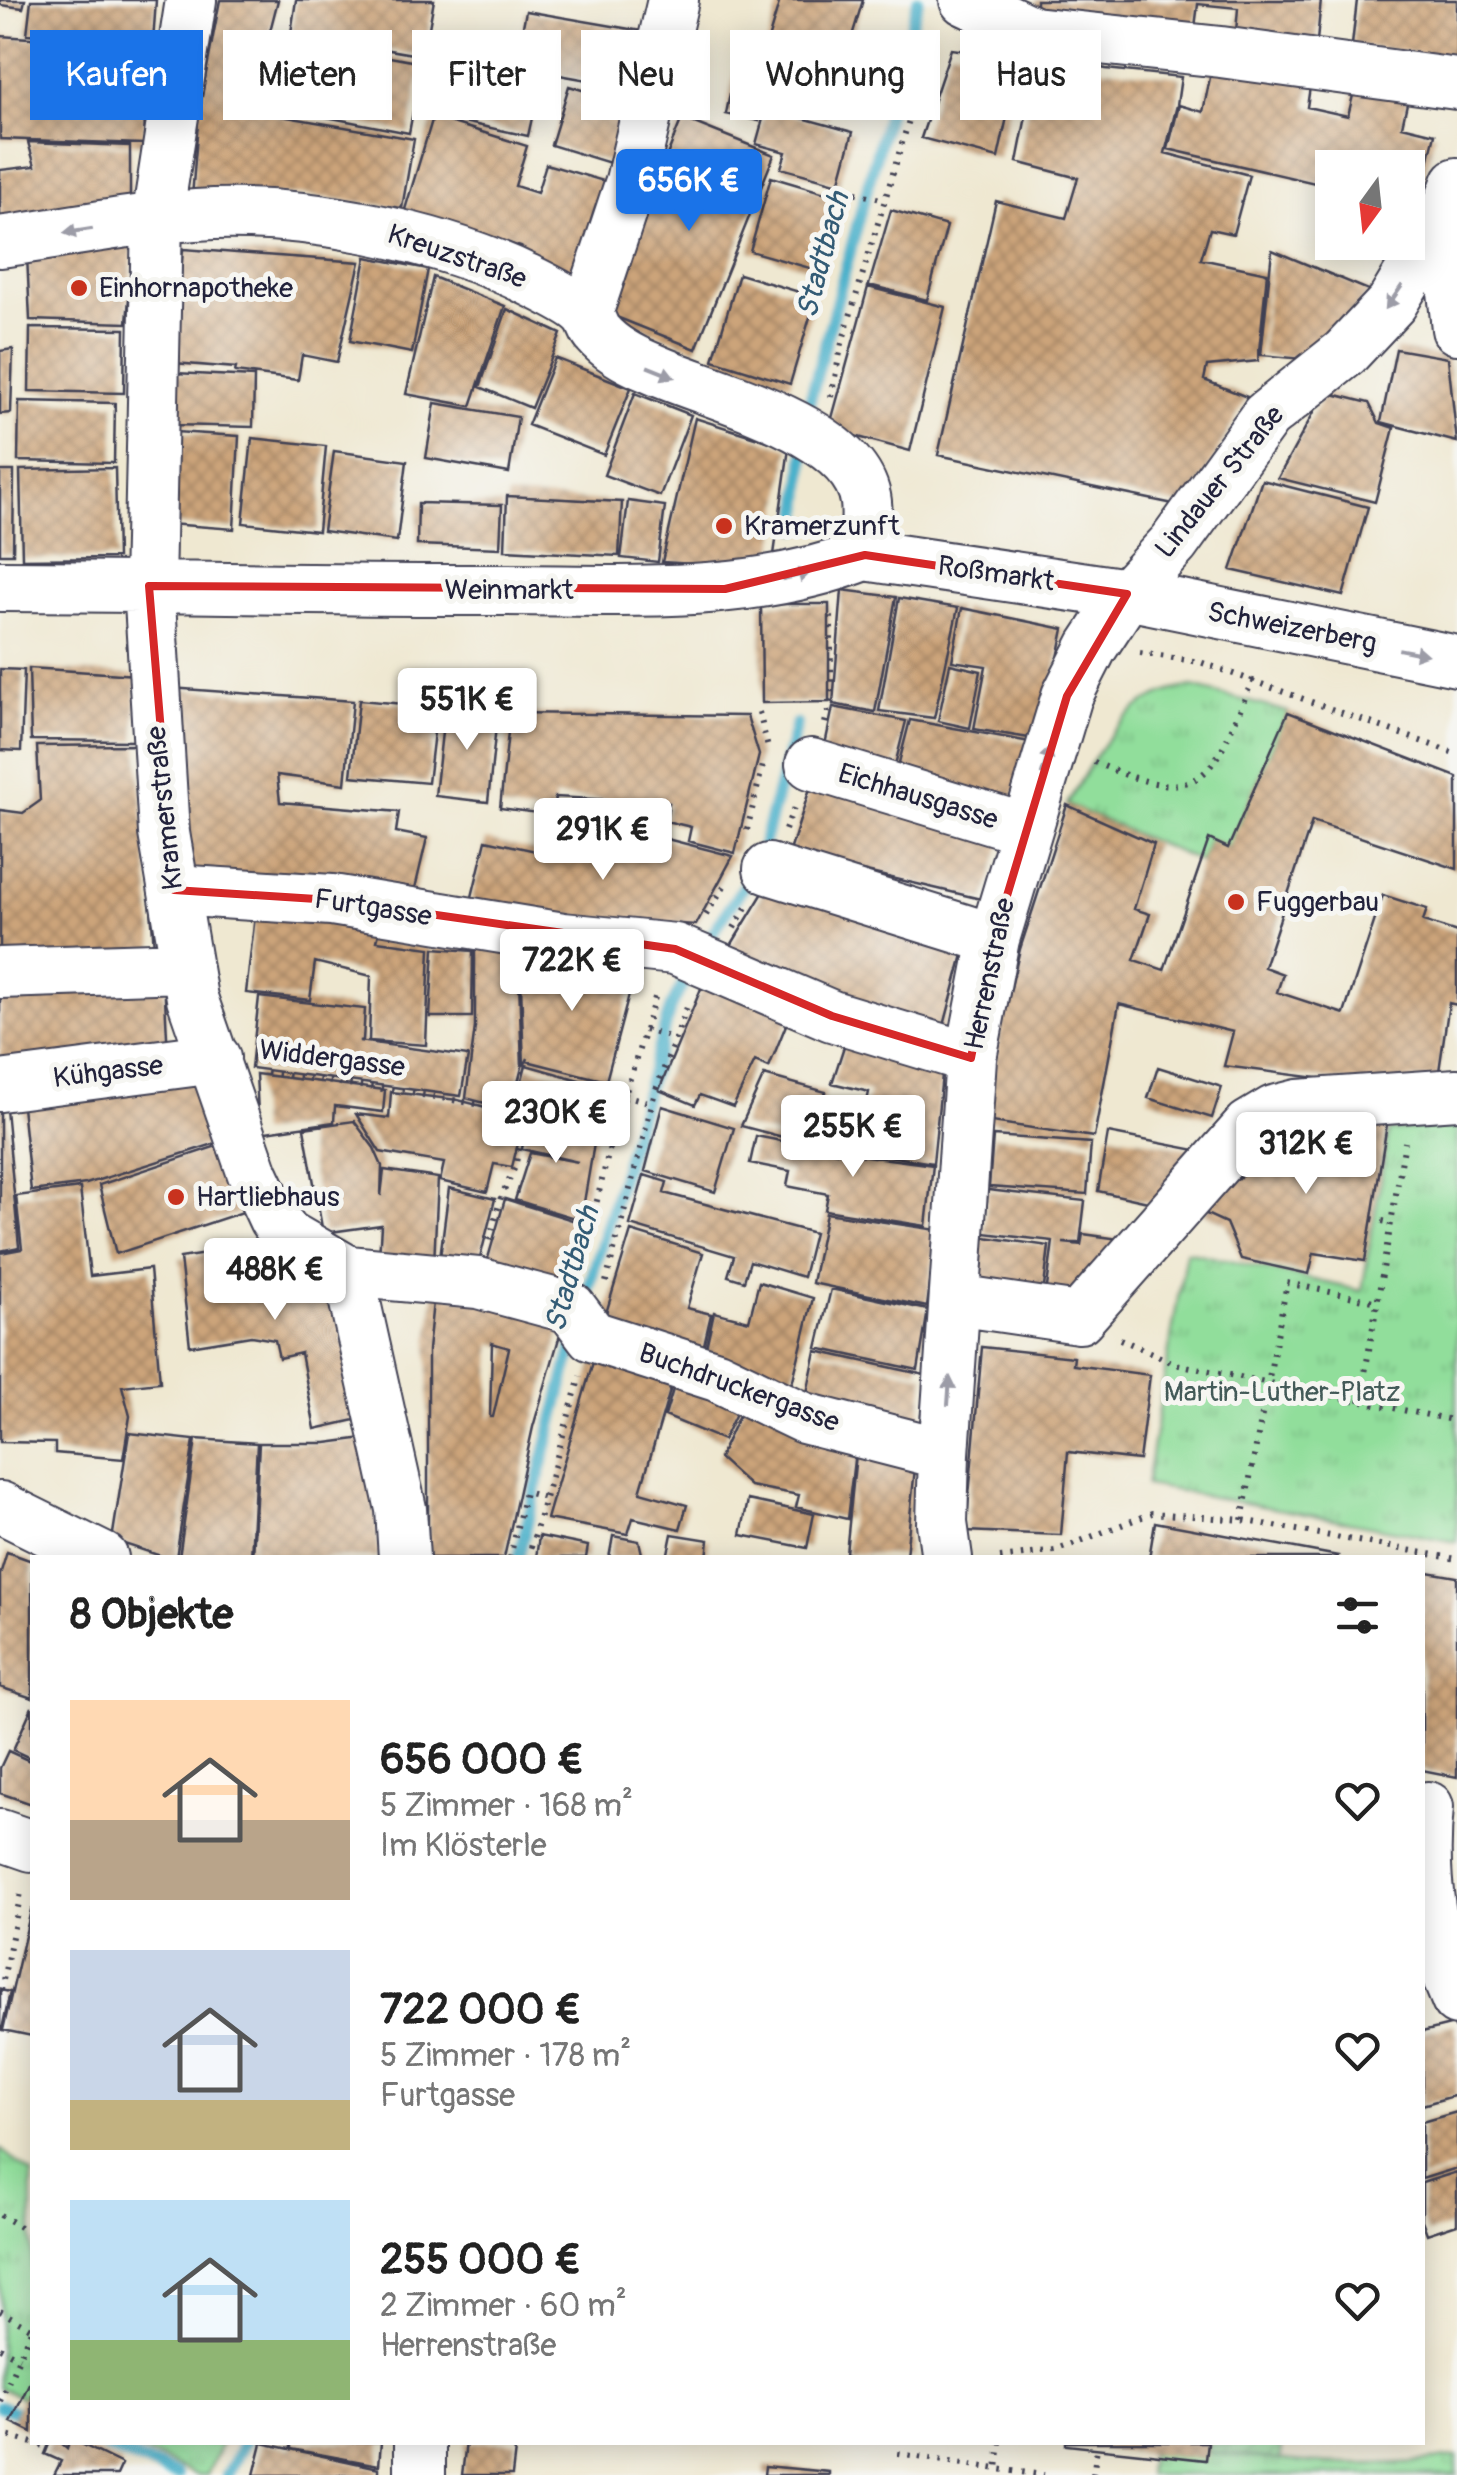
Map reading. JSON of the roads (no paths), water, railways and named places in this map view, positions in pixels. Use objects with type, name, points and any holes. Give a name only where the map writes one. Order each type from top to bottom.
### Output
[{"type":"street","name":"Kramerstraße","points":[[192,0],[157,219],[149,586],[160,787],[184,968],[253,1174],[286,1235],[348,1271]]},
{"type":"street","points":[[587,314],[630,180],[673,0]]},
{"type":"street","points":[[952,9],[1033,32],[1222,52],[1457,84]]},
{"type":"street","points":[[1451,199],[1457,329]]},
{"type":"street","name":"Lindauer Straße","points":[[1126,594],[1174,543],[1266,416],[1345,352],[1392,303],[1451,199]]},
{"type":"street","name":"Kreuzstraße","points":[[0,242],[157,219],[245,214],[349,224],[491,263],[536,283],[587,314],[596,333],[605,341],[648,367],[810,434],[855,475],[866,500],[848,562]]},
{"type":"street","name":"Roßmarkt","points":[[848,562],[1126,594]]},
{"type":"street","name":"Weinmarkt","points":[[0,586],[725,589],[848,562]]},
{"type":"street","name":"Herrenstraße","points":[[947,1555],[942,1523],[944,1454],[971,1058],[994,939],[1067,696],[1126,594]]},
{"type":"street","name":"Schweizerberg","points":[[1126,594],[1457,661]]},
{"type":"street","name":"Eichhausgasse","points":[[811,764],[1025,829]]},
{"type":"street","points":[[748,862],[994,939]]},
{"type":"street","name":"Furtgasse","points":[[174,890],[332,900],[695,956],[832,1016],[971,1058]]},
{"type":"street","points":[[0,974],[184,968]]},
{"type":"street","name":"Kühgasse","points":[[0,1086],[218,1065]]},
{"type":"street","points":[[956,1300],[1079,1318],[1250,1126],[1274,1111],[1298,1105],[1435,1096]]},
{"type":"street","points":[[348,1271],[401,1509],[404,1555]]},
{"type":"street","name":"Buchdruckergasse","points":[[348,1271],[478,1283],[717,1376],[804,1418],[944,1454]]},
{"type":"street","points":[[0,1507],[97,1555]]},
{"type":"street","points":[[1436,1808],[1425,1872],[1441,1964],[1457,2000]]},
{"type":"street","points":[[420,2445],[420,2475]]},
{"type":"waterway","name":"Stadtbach","points":[[807,423],[918,0]]},
{"type":"waterway","name":"Stadtbach","points":[[799,528],[805,448]]},
{"type":"waterway","name":"Stadtbach","points":[[702,949],[758,864],[796,724]]},
{"type":"waterway","name":"Stadtbach","points":[[584,1304],[670,1009],[692,967]]},
{"type":"waterway","name":"Stadtbach","points":[[519,1555],[575,1338]]},
{"type":"waterway","points":[[0,2406],[30,2418]]},
{"type":"waterway","name":"Stadtbach","points":[[227,2475],[243,2445]]},
{"type":"waterway","points":[[107,2448],[177,2475]]},
{"type":"place","name":"Einhornapotheke","points":[[79,288]]},
{"type":"place","name":"Kramerzunft","points":[[724,526]]},
{"type":"place","name":"Fuggerbau","points":[[1236,902]]},
{"type":"place","name":"Hartliebhaus","points":[[176,1197]]},
{"type":"park label","name":"Martin-Luther-Platz","points":[[1282,1392]]}]
